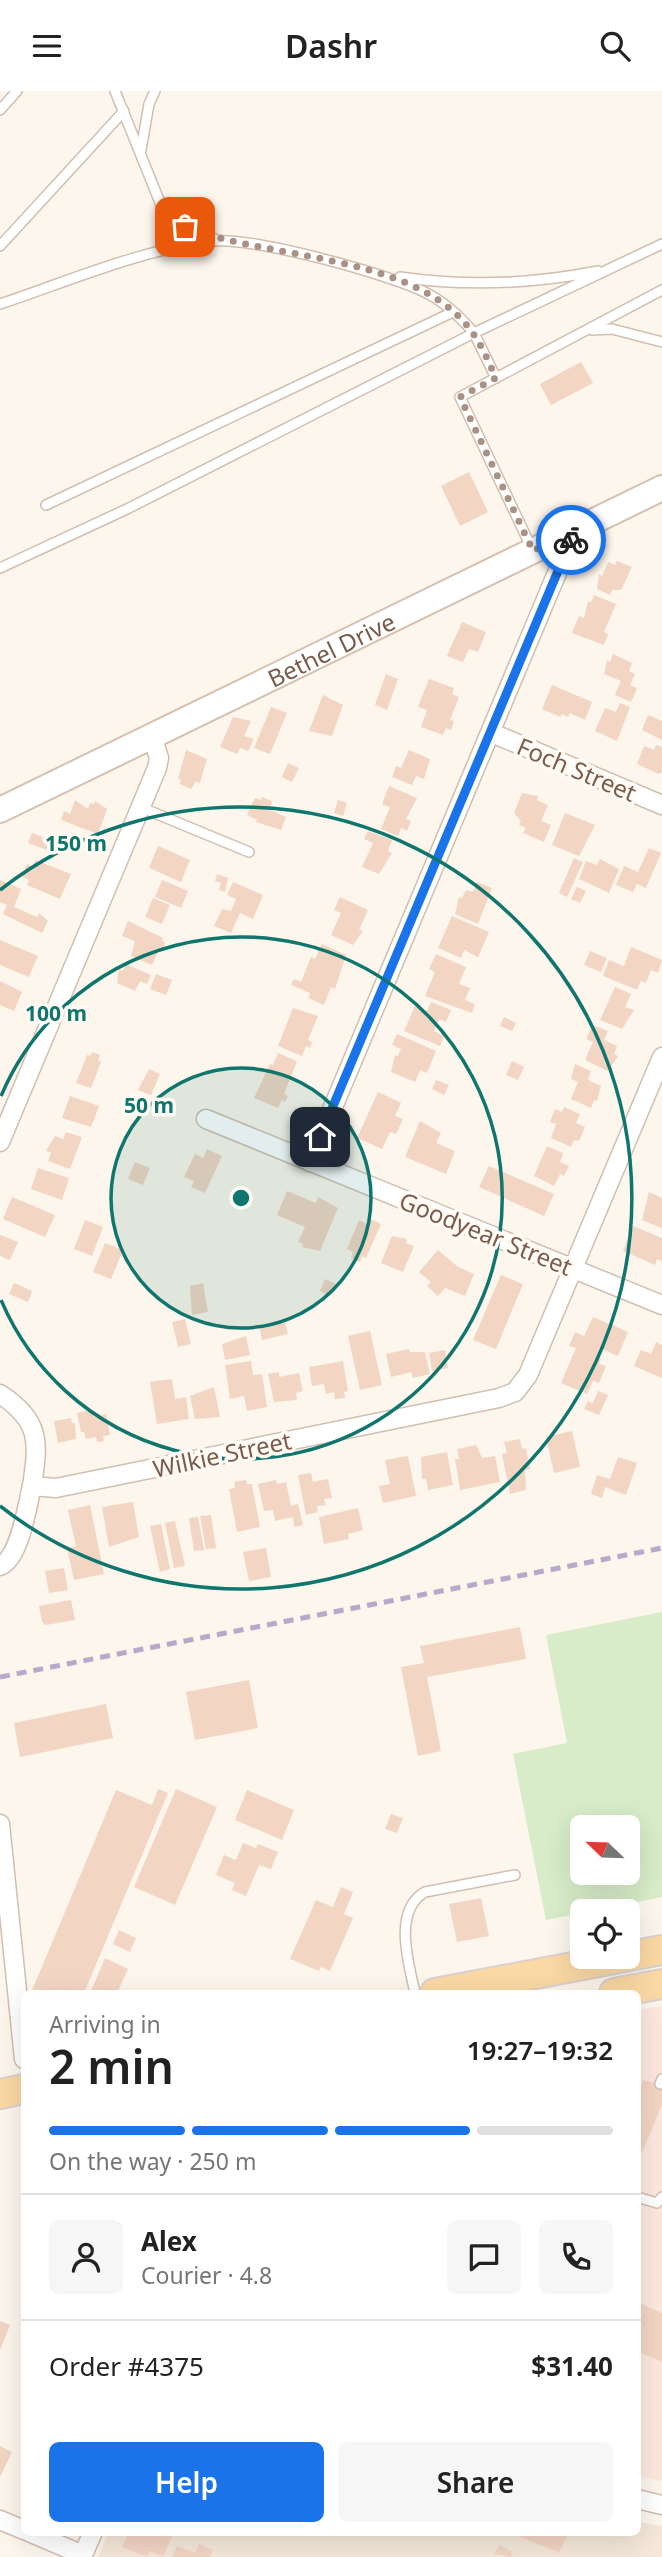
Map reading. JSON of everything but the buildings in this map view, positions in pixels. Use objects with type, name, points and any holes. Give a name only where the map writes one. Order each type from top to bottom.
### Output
[{"type":"main road","points":[[451,1990],[662,1950]]},
{"type":"main road","points":[[630,1990],[662,1984]]},
{"type":"main road","points":[[0,2094],[21,2090]]},
{"type":"street","name":"Bethel Drive","points":[[0,810],[662,488]]},
{"type":"street","points":[[310,1162],[575,530]]},
{"type":"street","name":"Foch Street","points":[[492,733],[662,805]]},
{"type":"street","points":[[0,1142],[159,758],[152,736]]},
{"type":"street","points":[[572,1268],[658,1080],[662,1057]]},
{"type":"street","name":"Goodyear Street","points":[[206,1119],[662,1304]]},
{"type":"street","name":"Wilkie Street","points":[[32,1486],[55,1488],[499,1398],[515,1392],[528,1375],[572,1268]]},
{"type":"street","points":[[0,1394],[23,1412],[33,1428],[36,1447],[32,1486],[15,1551],[7,1564],[0,1566]]},
{"type":"street","points":[[0,1824],[21,2030]]},
{"type":"street","points":[[641,2500],[662,2505]]},
{"type":"street","points":[[0,2520],[21,2529]]},
{"type":"street","points":[[38,2536],[82,2556],[91,2536]]},
{"type":"lane","points":[[0,110],[17,91]]},
{"type":"lane","points":[[115,91],[161,205],[170,217],[185,227],[218,240],[244,243],[381,274],[432,281],[524,283],[614,267]]},
{"type":"lane","points":[[141,151],[149,104],[155,91]]},
{"type":"lane","points":[[0,246],[124,111]]},
{"type":"lane","points":[[0,303],[154,253],[218,240]]},
{"type":"lane","points":[[0,568],[140,503],[474,333],[662,244]]},
{"type":"lane","points":[[381,274],[433,296],[453,312],[474,333],[496,378]]},
{"type":"lane","points":[[533,551],[460,397],[662,290]]},
{"type":"lane","points":[[46,505],[453,312]]},
{"type":"lane","points":[[583,331],[611,329],[662,342]]},
{"type":"lane","points":[[140,807],[249,852]]},
{"type":"lane","points":[[414,1990],[406,1942],[408,1914],[414,1900],[425,1892],[515,1875]]},
{"type":"lane","points":[[641,2199],[657,2203],[662,2197]]},
{"type":"shaded area","points":[[662,2006],[662,2481],[641,2477],[641,2009]]},
{"type":"shaded area","points":[[641,2523],[662,2526],[662,2557],[98,2557],[107,2536],[641,2536]]},
{"type":"green space","points":[[662,1612],[662,1897],[640,1901],[640,1899],[570,1899],[570,1915],[546,1920],[513,1754],[567,1743],[546,1635]]},
{"type":"railway","points":[[0,1677],[662,1548]]},
{"type":"way so far","points":[[185,227],[218,240],[244,243],[381,274],[433,296],[463,320],[474,333],[496,378],[460,397],[533,551],[575,530],[571,540]]},
{"type":"route","points":[[320,1137],[528,648],[571,540]]}]
